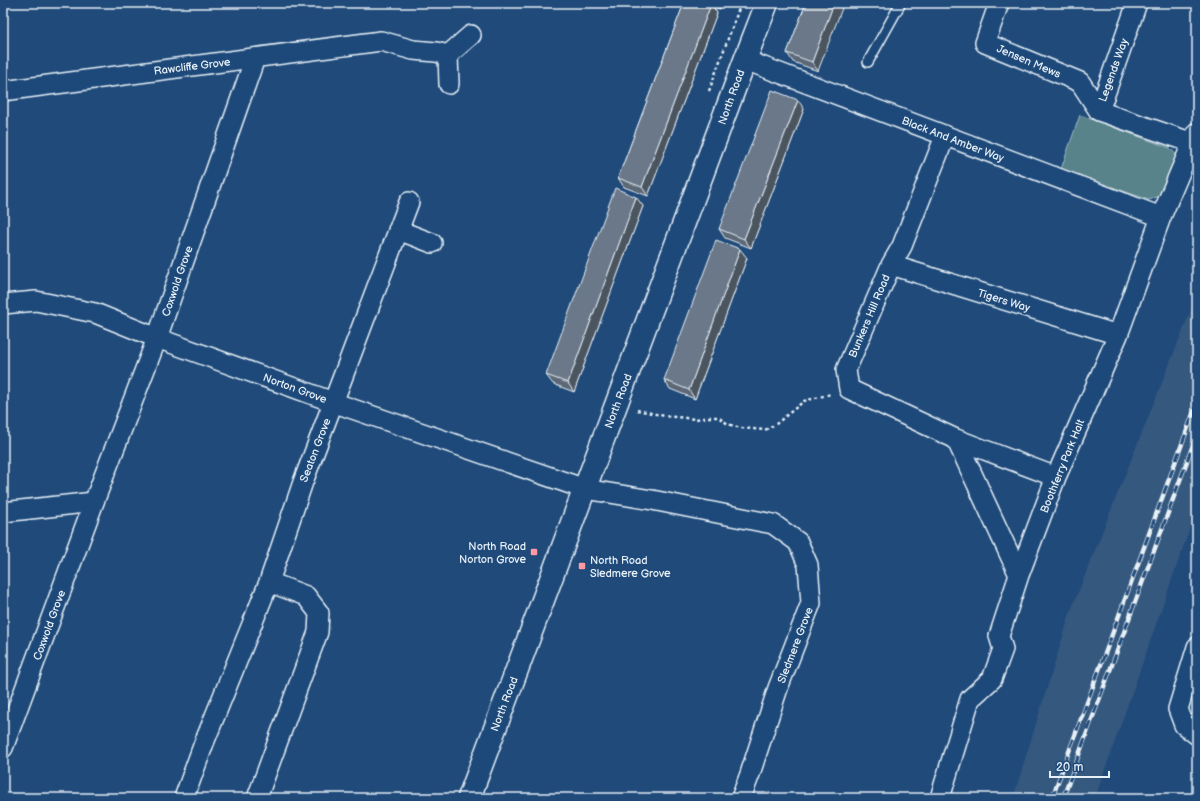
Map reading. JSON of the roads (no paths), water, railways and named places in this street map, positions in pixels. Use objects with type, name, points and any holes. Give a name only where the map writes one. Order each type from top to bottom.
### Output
[{"type":"street","name":"North Road","points":[[469,798],[744,60],[767,3]]},
{"type":"street","name":"Jensen Mews","points":[[999,3],[985,43],[1080,82],[1098,111]]},
{"type":"street","name":"Legends Way","points":[[1137,3],[1098,111],[1195,137]]},
{"type":"street","points":[[449,84],[448,55],[471,35]]},
{"type":"street","name":"Rawcliffe Grove","points":[[3,91],[381,41],[413,50],[436,52],[448,55]]},
{"type":"street","name":"Coxwold Grove","points":[[3,748],[94,502],[157,338],[255,58]]},
{"type":"street","name":"Black And Amber Way","points":[[744,60],[1161,217]]},
{"type":"street","name":"Bunkers Hill Road","points":[[945,136],[902,246],[891,265],[846,370],[849,389],[956,439]]},
{"type":"street","name":"Boothferry Park Halt","points":[[940,798],[970,699],[992,679],[1003,649],[999,636],[1019,575],[1056,477],[1118,335],[1161,217],[1195,137]]},
{"type":"street","name":"Seaton Grove","points":[[184,798],[204,743],[269,582],[303,482],[409,202]]},
{"type":"street","points":[[398,230],[432,243]]},
{"type":"street","name":"Tigers Way","points":[[891,265],[1118,335]]},
{"type":"street","name":"Norton Grove","points":[[3,304],[36,301],[96,313],[157,338],[333,402],[585,489]]},
{"type":"street","points":[[956,439],[1056,477]]},
{"type":"street","points":[[956,439],[1019,575]]},
{"type":"street","name":"Sledmere Grove","points":[[585,489],[652,500],[772,524],[798,542],[808,565],[811,603],[778,688],[741,798]]},
{"type":"street","points":[[3,512],[94,502]]},
{"type":"street","points":[[257,798],[318,632],[318,613],[306,596],[269,582]]},
{"type":"street","points":[[1197,647],[1178,709],[1184,725],[1197,735]]},
{"type":"lane","points":[[868,62],[901,3]]},
{"type":"railway","points":[[1052,798],[1197,403]]},
{"type":"railway","points":[[1063,798],[1197,434]]},
{"type":"place","name":"North Road Norton Grove","points":[[534,552]]},
{"type":"place","name":"North Road Sledmere Grove","points":[[582,566]]}]
